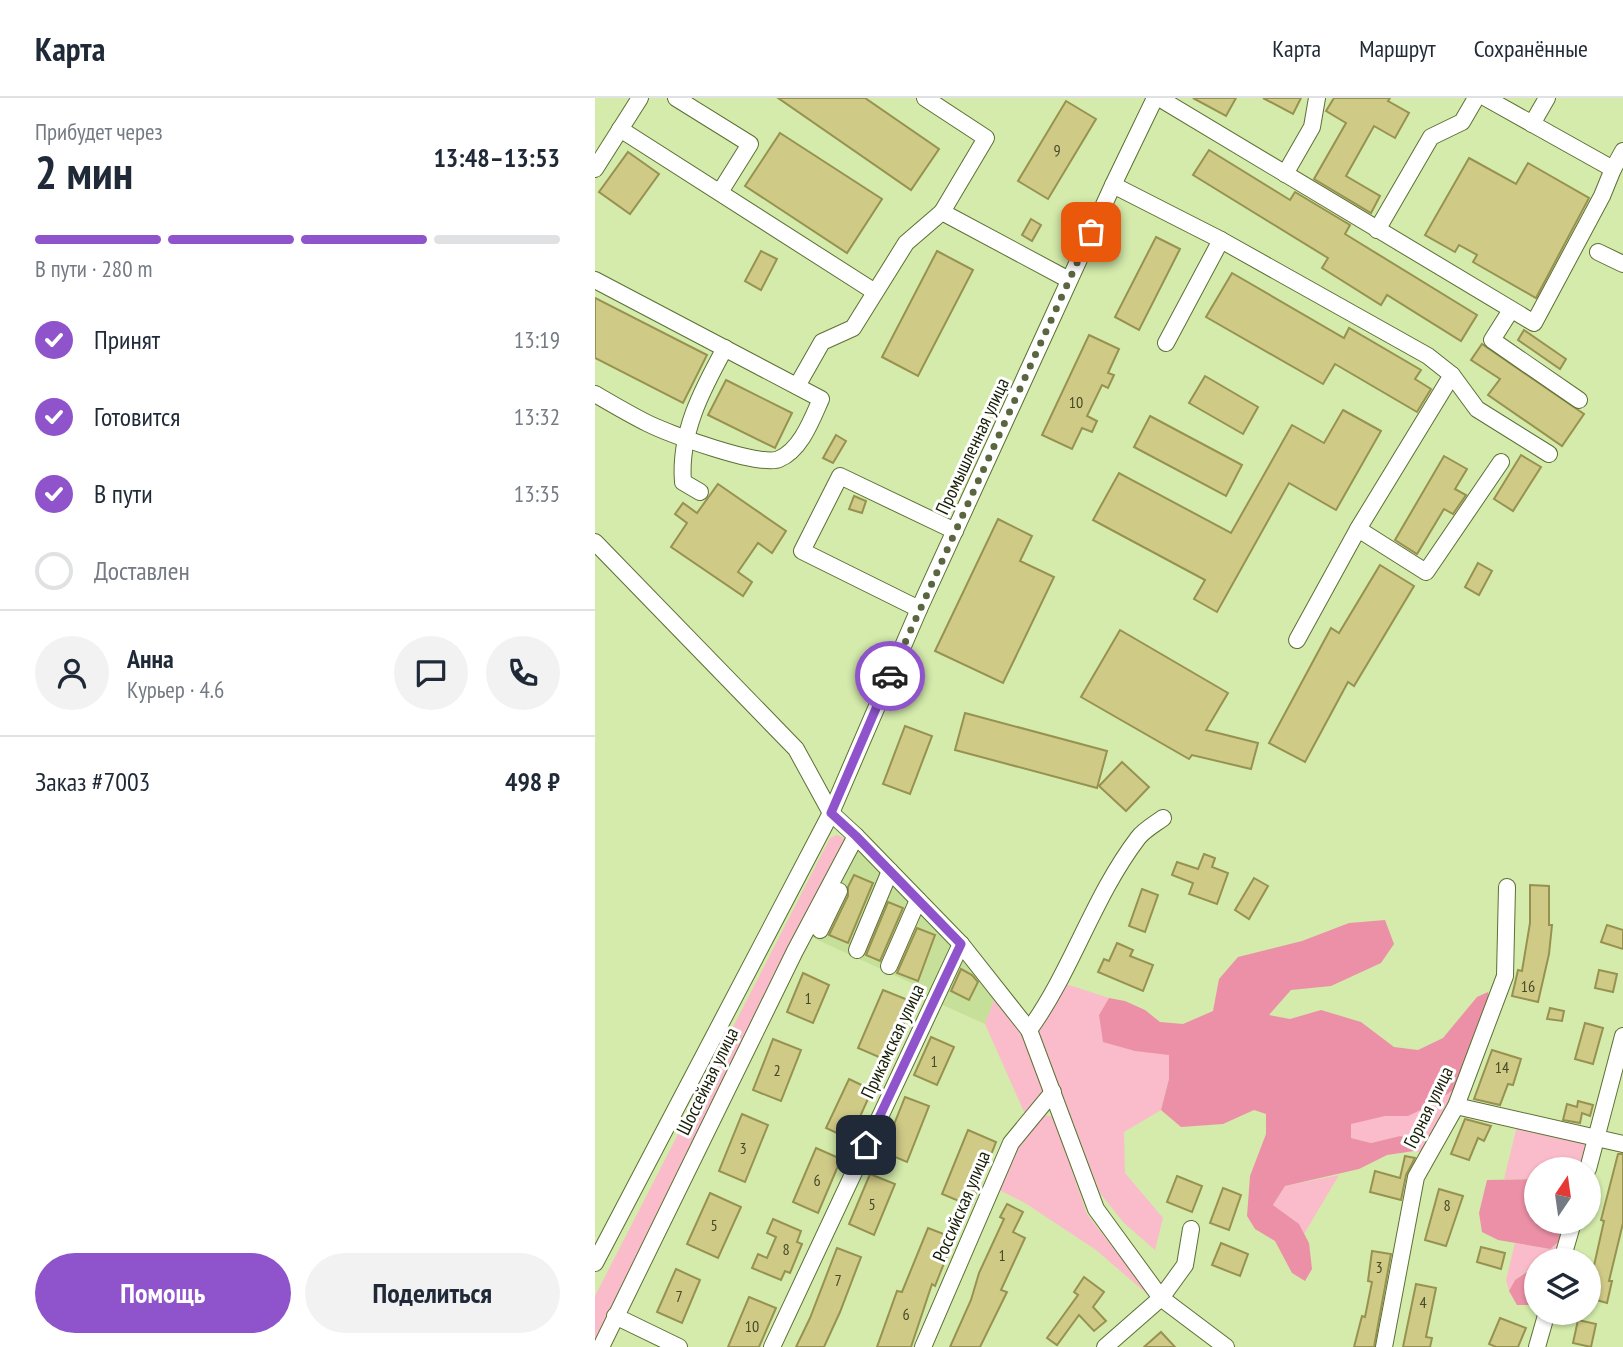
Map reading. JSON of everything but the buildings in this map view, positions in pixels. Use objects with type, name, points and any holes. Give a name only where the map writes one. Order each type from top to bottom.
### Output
[{"type":"street","points":[[595,169],[640,98]]},
{"type":"street","points":[[676,98],[750,144],[720,192]]},
{"type":"street","points":[[797,386],[822,342],[853,328],[906,243],[942,212],[986,138],[926,98]]},
{"type":"street","points":[[1157,98],[1534,323],[1623,151]]},
{"type":"street","name":"Промышленная улица","points":[[831,813],[919,609],[1069,280],[1157,98]]},
{"type":"street","points":[[1285,174],[1311,127],[1317,98]]},
{"type":"street","points":[[1377,230],[1431,138],[1462,122],[1476,98]]},
{"type":"street","points":[[1486,98],[1613,169]]},
{"type":"street","points":[[1532,124],[1547,98]]},
{"type":"street","points":[[620,129],[875,292]]},
{"type":"street","points":[[1113,185],[1221,240],[1428,356],[1453,375],[1477,408],[1549,454]]},
{"type":"street","points":[[942,212],[1069,280]]},
{"type":"street","points":[[1166,343],[1221,240]]},
{"type":"street","points":[[1598,252],[1623,264]]},
{"type":"street","points":[[595,280],[821,399],[795,449],[777,461],[751,459],[685,438],[649,424],[595,394]]},
{"type":"street","points":[[1511,310],[1492,340],[1579,400]]},
{"type":"street","points":[[700,492],[683,482],[685,438],[703,390],[725,348]]},
{"type":"street","points":[[1297,640],[1358,529],[1453,375]]},
{"type":"street","points":[[1358,529],[1426,572],[1501,462]]},
{"type":"street","points":[[919,609],[802,551],[841,477],[955,531]]},
{"type":"street","points":[[595,542],[796,749],[831,813],[961,944],[1028,1030],[1096,1209],[1161,1298],[1226,1347]]},
{"type":"street","name":"Шоссейная улица","points":[[595,1263],[831,813]]},
{"type":"street","points":[[1028,1030],[1045,1008],[1106,889],[1139,836],[1163,818]]},
{"type":"street","points":[[820,930],[859,839]]},
{"type":"street","name":"Шоссейная улица","points":[[601,1347],[795,951],[859,839]]},
{"type":"street","points":[[857,950],[890,871]]},
{"type":"street","name":"Горная улица","points":[[1384,1347],[1416,1177],[1456,1106],[1505,976],[1507,887]]},
{"type":"street","points":[[890,966],[918,900]]},
{"type":"street","name":"Прикамская улица","points":[[772,1347],[961,944]]},
{"type":"street","points":[[1591,1157],[1623,1036]]},
{"type":"street","name":"Российская улица","points":[[923,1347],[1011,1143],[1053,1092]]},
{"type":"street","points":[[1456,1106],[1623,1144]]},
{"type":"street","points":[[1105,1347],[1161,1298],[1185,1265],[1191,1229]]},
{"type":"street","points":[[615,1316],[678,1347]]},
{"type":"street","points":[[1537,1347],[1543,1325]]},
{"type":"shaded area","points":[[837,835],[848,840],[595,1347],[595,1296],[830,838]]},
{"type":"shaded area","points":[[856,841],[957,944],[996,995],[985,1024],[938,1003],[933,993],[809,936]]},
{"type":"shaded area","points":[[1385,920],[1394,944],[1381,963],[1331,986],[1291,990],[1269,1015],[1290,1019],[1321,1010],[1361,1022],[1394,1047],[1418,1050],[1443,1038],[1477,997],[1488,992],[1490,1005],[1459,1086],[1433,1104],[1408,1116],[1385,1116],[1351,1124],[1351,1138],[1371,1143],[1400,1136],[1419,1140],[1414,1151],[1387,1155],[1359,1169],[1285,1186],[1273,1205],[1299,1224],[1309,1243],[1312,1269],[1305,1281],[1292,1273],[1275,1241],[1255,1229],[1247,1216],[1250,1176],[1266,1134],[1266,1114],[1254,1110],[1223,1124],[1181,1127],[1161,1110],[1169,1079],[1169,1055],[1135,1051],[1103,1042],[1099,1015],[1109,998],[1125,1001],[1145,1010],[1160,1022],[1183,1024],[1213,1011],[1219,979],[1238,957],[1302,941],[1349,923]]},
{"type":"shaded area","points":[[1066,984],[1109,998],[1099,1015],[1135,1051],[1169,1054],[1169,1079],[1161,1110],[1124,1132],[1125,1173],[1163,1218],[1155,1250],[1124,1223],[1100,1193],[1038,1032]]},
{"type":"shaded area","points":[[996,995],[1015,1022],[1046,1087],[1044,1096],[1025,1114],[985,1024]]},
{"type":"shaded area","points":[[1459,1086],[1427,1154],[1414,1151],[1419,1140],[1400,1136],[1371,1143],[1351,1138],[1351,1123],[1385,1116],[1408,1116]]},
{"type":"shaded area","points":[[1035,1114],[1056,1117],[1060,1121],[1065,1151],[1087,1214],[1153,1299],[1096,1250],[1025,1203],[997,1189],[1016,1144]]},
{"type":"shaded area","points":[[1517,1126],[1587,1141],[1584,1157],[1524,1157],[1524,1179],[1504,1179]]},
{"type":"shaded area","points":[[1339,1175],[1304,1234],[1299,1224],[1273,1205],[1285,1186]]},
{"type":"shaded area","points":[[1524,1179],[1524,1234],[1564,1234],[1563,1238],[1551,1248],[1544,1248],[1498,1240],[1482,1232],[1479,1213],[1487,1180]]},
{"type":"shaded area","points":[[1563,1238],[1560,1248],[1551,1248]]},
{"type":"shaded area","points":[[1515,1243],[1544,1248],[1524,1248],[1524,1273],[1515,1280],[1509,1291],[1506,1280]]},
{"type":"shaded area","points":[[1524,1274],[1524,1305],[1517,1305],[1509,1291],[1515,1280]]},
{"type":"way so far","points":[[890,676],[1091,232]]},
{"type":"route","points":[[866,1145],[961,944],[831,813],[890,676]]}]
